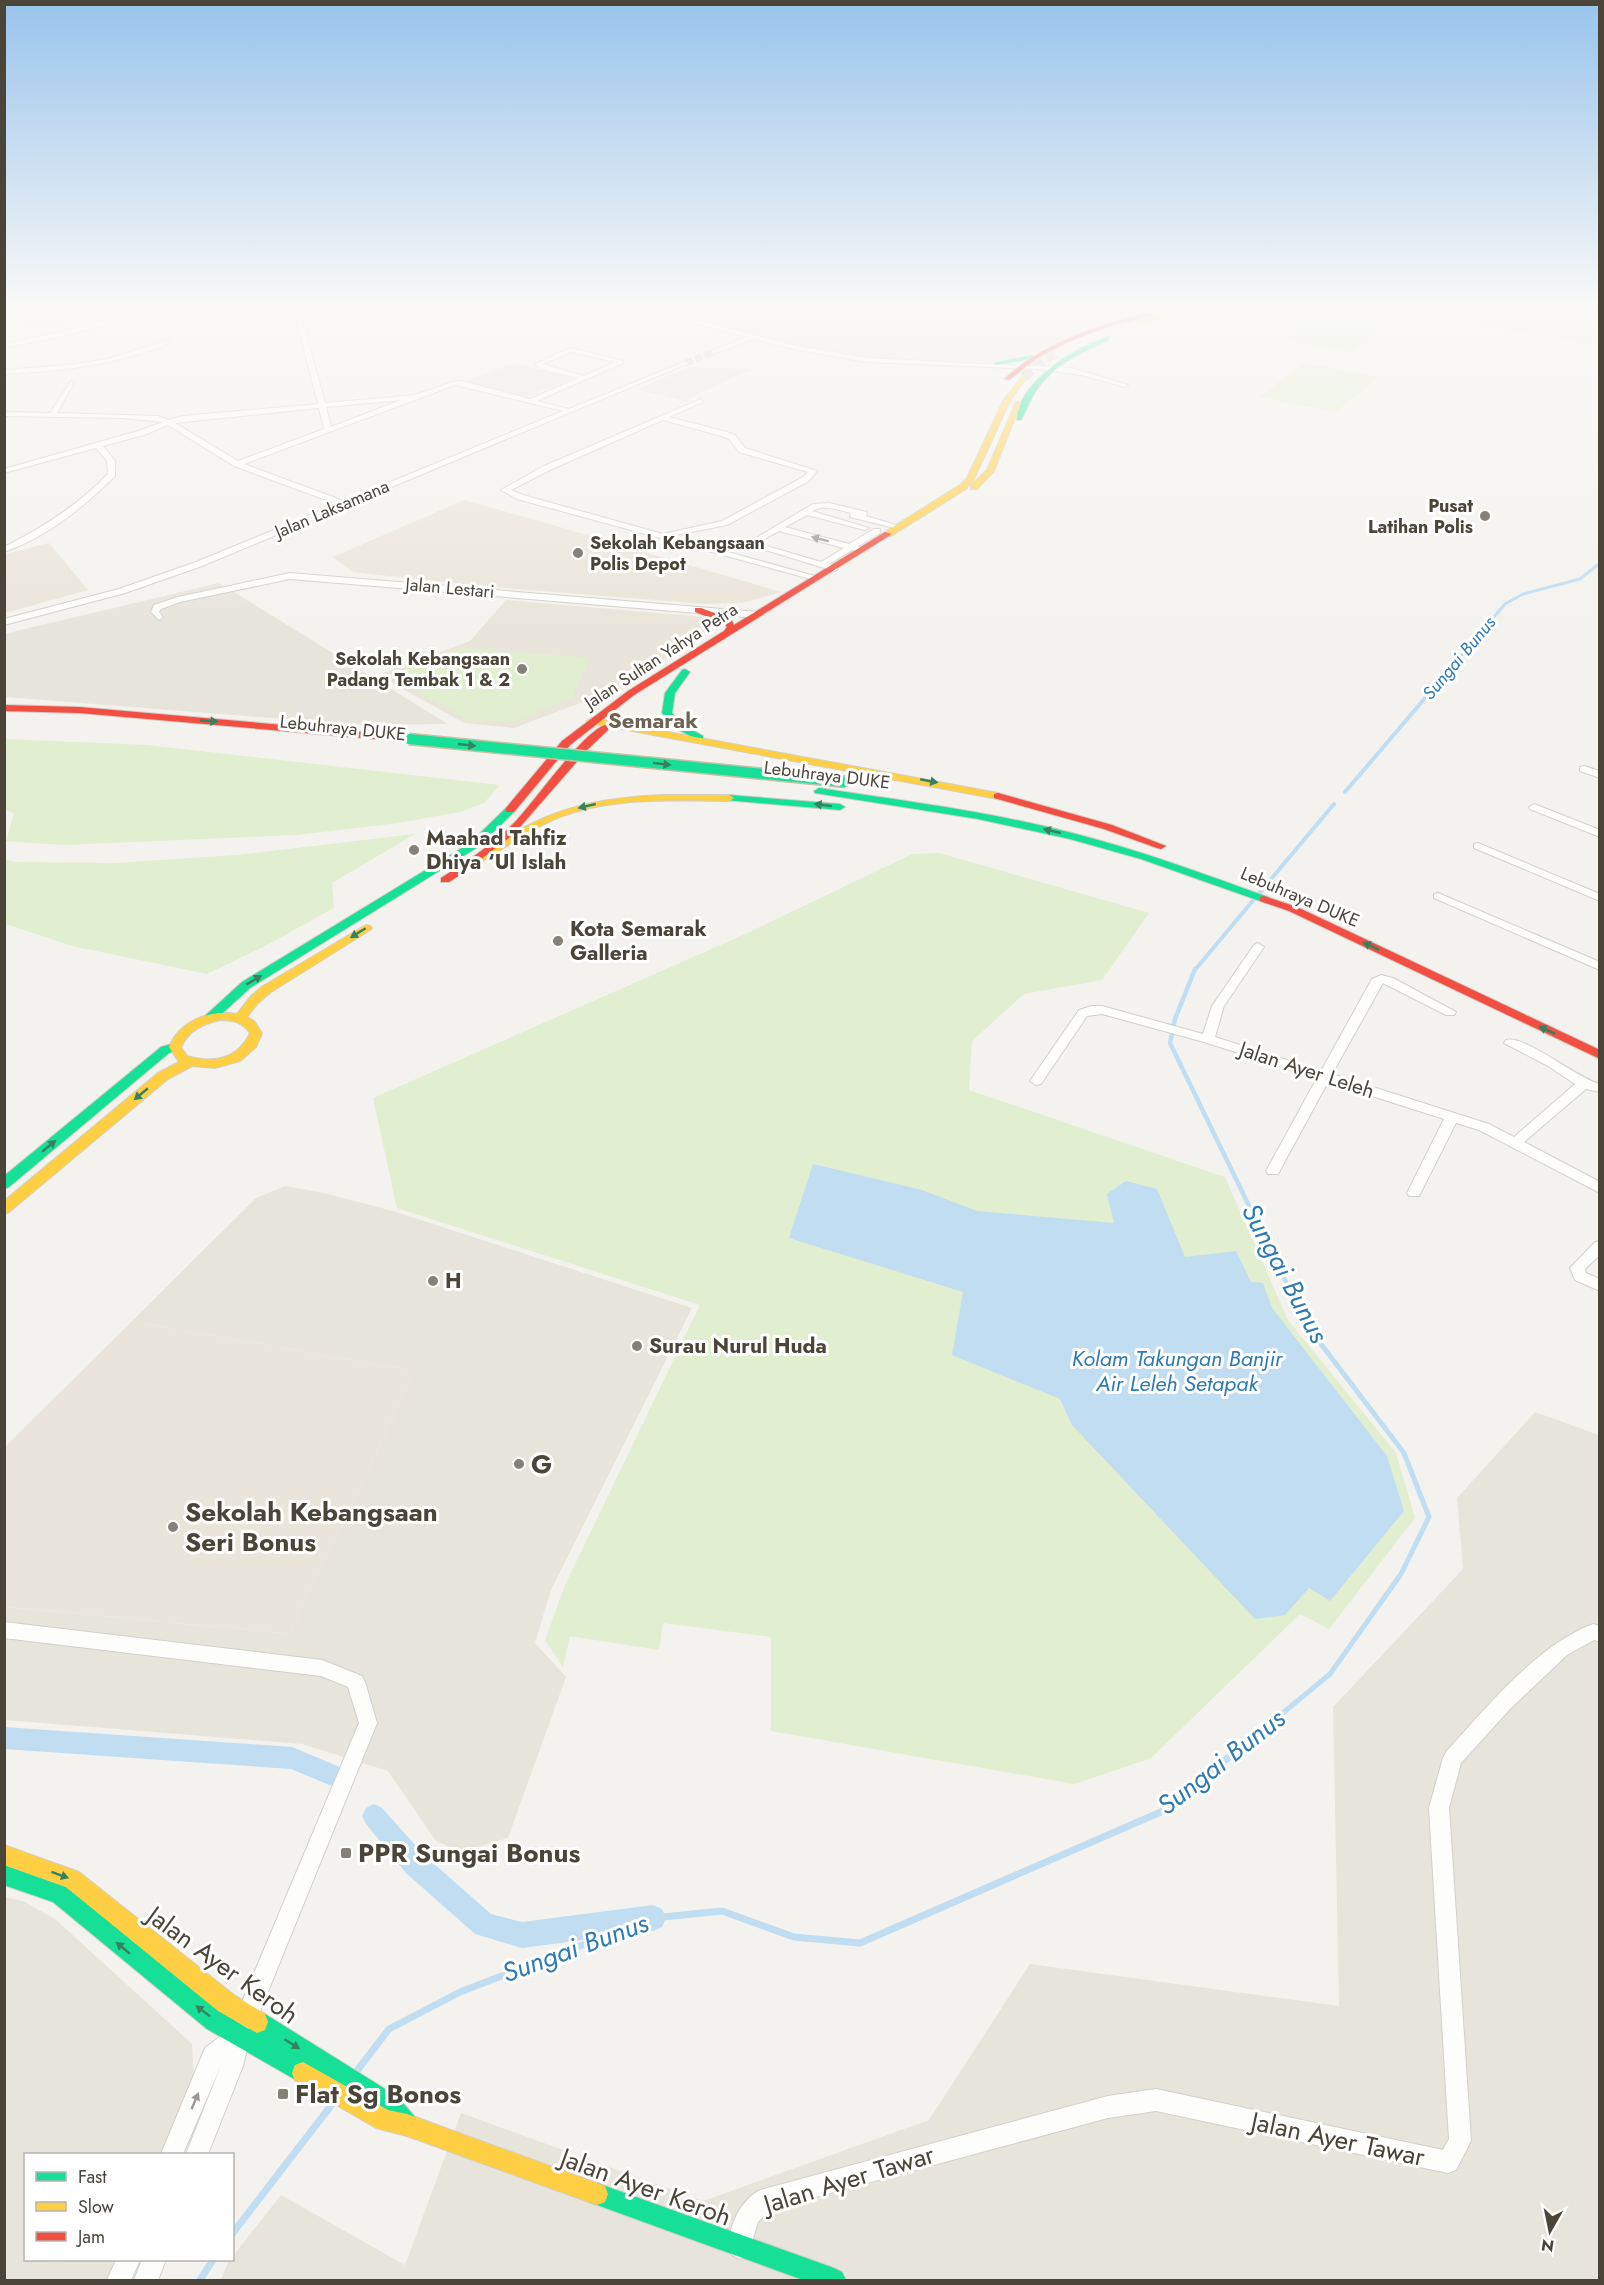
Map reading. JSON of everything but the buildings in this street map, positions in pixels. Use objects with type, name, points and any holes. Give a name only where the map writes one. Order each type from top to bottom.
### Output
[{"type":"main road","name":"Jalan Sultan Yahya Petra","points":[[431,888],[479,859],[527,816],[586,744],[645,697],[685,672],[815,579],[828,566],[967,483],[975,474],[998,415]]},
{"type":"main road","points":[[734,613],[763,616],[804,601],[969,491],[986,476],[1013,415]]},
{"type":"main road","points":[[698,610],[728,621],[731,627],[727,635]]},
{"type":"main road","name":"Jalan Sultan Yahya Petra","points":[[4,1184],[165,1050],[175,1047],[181,1033],[210,1018],[246,985],[436,870],[474,844],[499,823],[566,743],[592,721],[631,693],[763,616]]},
{"type":"main road","points":[[685,672],[681,683],[669,692],[667,713],[680,727],[702,740],[721,747]]},
{"type":"main road","name":"Lebuhraya DUKE","points":[[4,708],[79,710],[819,791],[982,816],[1062,833],[1129,852],[1293,909],[1599,1055]]},
{"type":"main road","name":"Lebuhraya DUKE","points":[[4,717],[74,720],[846,782],[990,805],[1081,826],[1175,852],[1116,828],[978,790],[721,747]]},
{"type":"main road","points":[[592,721],[721,747]]},
{"type":"main road","points":[[479,859],[551,817],[594,804],[685,797],[724,798],[816,804],[881,813],[1075,848],[1209,879]]},
{"type":"main road","points":[[175,1047],[182,1059],[189,1062],[216,1064],[247,1051],[255,1040],[256,1033],[254,1026],[240,1018],[254,1000],[267,989],[374,923]]},
{"type":"main road","name":"Jalan Sultan Yahya Petra","points":[[210,1018],[240,1018]]},
{"type":"main road","points":[[4,1209],[163,1076],[189,1062]]},
{"type":"main road","name":"Jalan Ayer Keroh","points":[[4,1855],[72,1879],[178,1966],[243,2026],[325,2085],[384,2120],[407,2125],[740,2248],[834,2280]]},
{"type":"main road","name":"Jalan Ayer Keroh","points":[[4,1875],[59,1894],[168,1985],[243,2026],[336,2072],[390,2105],[407,2125]]},
{"type":"street","points":[[87,415],[158,418],[169,422],[237,464],[344,504]]},
{"type":"street","points":[[4,471],[98,446],[183,418],[222,415]]},
{"type":"street","points":[[325,415],[328,429]]},
{"type":"street","points":[[237,464],[366,415]]},
{"type":"street","name":"Jalan Laksamana","points":[[4,622],[122,591],[177,572],[560,415]]},
{"type":"street","points":[[671,415],[547,468],[505,490],[520,497],[815,579]]},
{"type":"street","points":[[663,418],[724,434],[732,437],[742,450],[813,471],[806,479],[724,523],[664,536]]},
{"type":"street","points":[[4,550],[45,530],[74,511],[112,474],[111,461],[98,446]]},
{"type":"street","points":[[828,566],[750,544],[816,506],[830,505],[864,514]]},
{"type":"street","points":[[816,506],[888,531]]},
{"type":"street","points":[[806,512],[888,531]]},
{"type":"street","points":[[779,528],[856,549]]},
{"type":"street","name":"Jalan Lestari","points":[[159,617],[155,612],[157,607],[178,600],[290,576],[734,613]]},
{"type":"street","points":[[1584,769],[1599,775]]},
{"type":"street","points":[[1534,807],[1599,834]]},
{"type":"street","points":[[1478,846],[1599,898]]},
{"type":"street","points":[[1438,896],[1599,967]]},
{"type":"street","points":[[1208,1039],[1218,1006],[1258,947]]},
{"type":"street","points":[[1273,1171],[1376,982],[1381,979],[1450,1012]]},
{"type":"street","name":"Jalan Ayer Leleh","points":[[1036,1081],[1083,1013],[1102,1010],[1326,1075],[1484,1127],[1599,1188]]},
{"type":"street","points":[[1510,1043],[1553,1063],[1583,1084],[1599,1088]]},
{"type":"street","points":[[1515,1143],[1583,1084]]},
{"type":"street","points":[[1414,1193],[1452,1116]]},
{"type":"street","points":[[1599,1246],[1577,1268],[1580,1276],[1599,1286]]},
{"type":"street","points":[[4,1630],[322,1668],[356,1682],[368,1722],[243,2026],[232,2066],[196,2153]]},
{"type":"street","name":"Jalan Ayer Tawar","points":[[740,2248],[749,2212],[756,2203],[768,2198],[1108,2107],[1156,2100],[1448,2162],[1460,2141],[1439,1808],[1453,1758],[1503,1703],[1561,1649],[1593,1632],[1599,1634]]},
{"type":"street","points":[[172,2153],[213,2056],[243,2026]]},
{"type":"street","points":[[119,2280],[127,2261]]},
{"type":"street","points":[[146,2280],[153,2261]]},
{"type":"shaded area","points":[[464,500],[781,592],[742,603],[705,604],[480,586],[353,572],[333,557]]},
{"type":"shaded area","points":[[49,543],[88,590],[5,613],[5,554]]},
{"type":"shaded area","points":[[219,583],[448,724],[362,725],[5,697],[4,634]]},
{"type":"shaded area","name":"Sekolah Kebangsaan Padang Tembak 1 & 2","points":[[506,600],[704,617],[713,626],[600,704],[586,701],[514,728],[464,723],[378,675],[470,641]]},
{"type":"shaded area","name":"PPR Sungai Bonus","points":[[285,1186],[324,1193],[393,1211],[692,1308],[551,1590],[535,1643],[566,1677],[508,1838],[461,1852],[436,1841],[388,1771],[302,1744],[5,1720],[4,1607],[290,1634],[416,1371],[132,1321],[256,1198]]},
{"type":"shaded area","name":"Sekolah Kebangsaan Seri Bonus","points":[[132,1321],[416,1371],[290,1634],[5,1607],[5,1447]]},
{"type":"shaded area","points":[[1535,1412],[1599,1435],[1599,2280],[221,2280],[228,2262],[234,2261],[234,2254],[281,2195],[405,2265],[461,2113],[703,2201],[929,2120],[1030,1964],[1339,2006],[1333,1707],[1463,1569],[1457,1498]]},
{"type":"shaded area","points":[[5,1897],[23,1901],[55,1919],[192,2044],[194,2080],[161,2153],[24,2153],[24,2261],[116,2261],[107,2280],[5,2280]]},
{"type":"green space","points":[[464,648],[590,658],[573,697],[515,722],[468,720],[389,676]]},
{"type":"green space","points":[[4,739],[147,745],[500,785],[484,803],[460,812],[391,824],[296,835],[63,845],[6,841],[14,813],[5,810]]},
{"type":"green space","points":[[415,834],[332,883],[334,908],[265,946],[207,974],[72,946],[5,924],[5,859],[14,862],[115,863],[237,855]]},
{"type":"green space","points":[[939,853],[1149,913],[1102,980],[1024,994],[972,1041],[969,1090],[1225,1177],[1288,1320],[1396,1453],[1415,1518],[1329,1629],[1300,1614],[1151,1758],[1074,1784],[771,1731],[771,1637],[663,1623],[659,1650],[570,1636],[563,1667],[545,1640],[565,1585],[700,1305],[397,1208],[373,1098],[741,936],[912,854]]},
{"type":"water","name":"Kolam Takungan Banjir Air Leleh Setapak","points":[[813,1164],[922,1190],[977,1211],[1114,1223],[1107,1194],[1126,1181],[1157,1189],[1185,1257],[1236,1251],[1251,1282],[1263,1283],[1272,1308],[1387,1456],[1404,1511],[1330,1601],[1309,1588],[1285,1615],[1255,1619],[1072,1425],[1060,1399],[952,1355],[963,1292],[789,1238]]},
{"type":"waterway","name":"Sungai Bunus","points":[[1425,698],[1505,604],[1523,594],[1580,579],[1600,563]]},
{"type":"waterway","name":"Sungai Bunus","points":[[1345,792],[1426,697]]},
{"type":"waterway","name":"Sungai Bunus","points":[[1194,971],[1334,804]]},
{"type":"waterway","name":"Sungai Bunus","points":[[1194,971],[1175,1019],[1170,1043],[1301,1313]]},
{"type":"waterway","name":"Sungai Bunus","points":[[1245,1744],[1330,1674],[1401,1574],[1429,1517],[1404,1453],[1308,1327],[1301,1312]]},
{"type":"waterway","points":[[4,1738],[292,1758],[339,1778]]},
{"type":"waterway","name":"Sungai Bunus","points":[[356,2072],[389,2029],[460,1992],[653,1918],[722,1911],[794,1937],[860,1943],[1163,1811],[1246,1743]]},
{"type":"waterway","points":[[374,1816],[415,1864],[484,1925],[522,1935],[653,1918]]},
{"type":"waterway","name":"Sungai Bunus","points":[[234,2231],[333,2103]]},
{"type":"waterway","name":"Sungai Bunus","points":[[200,2280],[212,2261]]},
{"type":"traffic: fast","points":[[1019,419],[1021,415]]},
{"type":"traffic: fast","points":[[685,672],[670,693],[667,713],[680,727],[700,738]]},
{"type":"traffic: fast","points":[[409,739],[846,782]]},
{"type":"traffic: fast","points":[[819,791],[978,816],[1072,836],[1144,857],[1264,899]]},
{"type":"traffic: fast","points":[[729,798],[840,807]]},
{"type":"traffic: fast","points":[[210,1018],[246,985],[474,845],[510,810]]},
{"type":"traffic: fast","points":[[4,1184],[165,1050],[175,1047]]},
{"type":"traffic: fast","points":[[4,1875],[59,1894],[215,2021],[303,2073]]},
{"type":"traffic: fast","points":[[257,2022],[390,2105],[407,2125]]},
{"type":"traffic: fast","points":[[597,2194],[834,2280]]},
{"type":"traffic: slow","points":[[888,534],[963,487],[977,466],[1000,415]]},
{"type":"traffic: slow","points":[[974,487],[990,471],[1013,415]]},
{"type":"traffic: slow","points":[[592,721],[998,796]]},
{"type":"traffic: slow","points":[[479,859],[532,826],[571,810],[638,799],[729,798]]},
{"type":"traffic: slow","points":[[240,1018],[254,1000],[267,989],[366,928]]},
{"type":"traffic: slow","points":[[220,1016],[241,1019],[253,1028],[256,1033],[244,1052],[236,1058],[215,1064],[182,1059],[175,1047],[182,1034],[199,1022],[220,1016]]},
{"type":"traffic: slow","points":[[4,1209],[163,1076],[189,1062]]},
{"type":"traffic: slow","points":[[4,1855],[72,1879],[226,2003],[257,2022]]},
{"type":"traffic: slow","points":[[303,2073],[384,2120],[407,2125],[597,2194]]},
{"type":"traffic: jam","points":[[510,810],[566,743],[631,693],[888,534]]},
{"type":"traffic: jam","points":[[698,610],[728,621],[731,627],[727,635]]},
{"type":"traffic: jam","points":[[4,708],[79,710],[409,739]]},
{"type":"traffic: jam","points":[[445,880],[510,833],[584,748],[605,728]]},
{"type":"traffic: jam","points":[[998,796],[1108,827],[1161,846]]},
{"type":"traffic: jam","points":[[1264,899],[1293,909],[1600,1055]]},
{"type":"place","name":"Pusat Latihan Polis","points":[[1485,516]]},
{"type":"place","name":"Sekolah Kebangsaan Polis Depot","points":[[578,553]]},
{"type":"place","name":"Sekolah Kebangsaan Padang Tembak 1 & 2","points":[[522,669]]},
{"type":"place","name":"Maahad Tahfiz Dhiya ‘Ul Islah","points":[[414,850]]},
{"type":"place","name":"Kota Semarak Galleria","points":[[558,941]]},
{"type":"place","name":"H","points":[[433,1281]]},
{"type":"place","name":"Surau Nurul Huda","points":[[637,1346]]},
{"type":"place","name":"G","points":[[519,1464]]},
{"type":"place","name":"Sekolah Kebangsaan Seri Bonus","points":[[173,1527]]},
{"type":"place","name":"PPR Sungai Bonus","points":[[346,1853]]},
{"type":"place","name":"Flat Sg Bonos","points":[[283,2094]]},
{"type":"district","name":"Semarak","points":[[653,720]]}]
